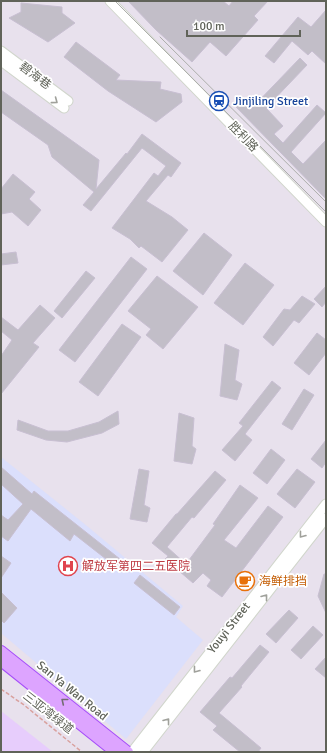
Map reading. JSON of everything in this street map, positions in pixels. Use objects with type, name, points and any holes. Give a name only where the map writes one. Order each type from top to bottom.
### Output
[{"type":"main road","name":"胜利路","points":[[110,1],[326,222]]},
{"type":"main road","name":"碧海巷","points":[[1,51],[66,105],[1,61]]},
{"type":"main road","name":"Youyi Street","points":[[132,752],[326,504]]},
{"type":"main road","name":"Youyi Street","points":[[143,752],[326,518]]},
{"type":"main road","name":"San Ya Wan Road","points":[[1,651],[128,752]]},
{"type":"main road","name":"San Ya Wan Road","points":[[1,661],[115,752]]},
{"type":"path","name":"三亚湾绿道","points":[[1,689],[24,705],[82,752]]},
{"type":"shaded area","name":"解放军第四二五医院","points":[[1,457],[183,606],[176,617],[203,640],[126,739],[1,633]]},
{"type":"sand","points":[[1,711],[53,752],[1,752]]},
{"type":"building","points":[[128,1],[223,1],[229,6],[233,1],[268,1],[254,16],[258,20],[226,56],[210,42],[192,62],[156,30]]},
{"type":"building","points":[[21,3],[62,7],[62,13],[75,23],[48,42],[9,18],[21,12]]},
{"type":"building","points":[[326,10],[326,64],[312,51],[308,55],[292,41],[274,63],[265,56],[298,17],[311,27]]},
{"type":"building","points":[[76,42],[120,75],[116,80],[161,82],[160,89],[181,94],[182,102],[156,122],[108,91],[64,57]]},
{"type":"building","points":[[300,58],[307,65],[266,108],[283,126],[274,134],[283,143],[317,105],[326,113],[291,152],[303,164],[326,140],[326,199],[236,107],[242,102],[250,110]]},
{"type":"building","points":[[1,90],[99,160],[96,189],[126,153],[127,154],[142,134],[181,163],[171,177],[168,175],[146,201],[172,217],[188,230],[162,262],[141,246],[139,248],[130,239],[112,228],[154,173],[158,176],[166,166],[142,148],[91,211],[83,205],[94,192],[52,157],[48,145],[1,112]]},
{"type":"building","points":[[13,174],[35,192],[29,199],[41,210],[28,226],[12,212],[1,214],[1,189]]},
{"type":"building","points":[[204,233],[232,255],[203,295],[173,271]]},
{"type":"building","points":[[16,252],[18,263],[1,265],[1,254]]},
{"type":"building","points":[[131,257],[147,269],[75,362],[59,350]]},
{"type":"building","points":[[245,263],[274,285],[243,325],[214,303]]},
{"type":"building","points":[[86,271],[95,278],[62,318],[54,311]]},
{"type":"building","points":[[157,276],[198,307],[163,349],[146,335],[151,329],[128,311]]},
{"type":"building","points":[[326,286],[326,302],[322,307],[314,299]]},
{"type":"building","points":[[302,296],[315,304],[299,323],[294,320],[273,346],[263,337],[284,309],[290,310]]},
{"type":"building","points":[[40,305],[55,318],[33,343],[39,347],[1,394],[1,356],[12,340],[1,331],[1,317],[18,330]]},
{"type":"building","points":[[122,324],[141,337],[98,396],[79,382]]},
{"type":"building","points":[[317,333],[326,340],[326,353],[309,375],[294,363]]},
{"type":"building","points":[[225,344],[239,350],[235,380],[242,384],[237,400],[220,396]]},
{"type":"building","points":[[272,381],[281,388],[245,434],[252,440],[235,461],[222,450],[243,426],[239,423]]},
{"type":"building","points":[[304,389],[314,395],[292,430],[282,424]]},
{"type":"building","points":[[118,411],[119,424],[102,433],[67,442],[46,440],[17,430],[18,420],[48,431],[68,431],[99,422]]},
{"type":"building","points":[[179,413],[194,418],[192,446],[196,449],[192,464],[174,461]]},
{"type":"building","points":[[326,440],[326,462],[322,468],[311,459]]},
{"type":"building","points":[[271,449],[285,460],[267,484],[253,473]]},
{"type":"building","points":[[1,467],[32,494],[34,491],[125,563],[120,570],[74,534],[70,541],[31,509],[8,541],[1,536],[1,515],[8,520],[23,504],[1,484]]},
{"type":"building","points":[[139,469],[149,471],[144,505],[150,508],[147,522],[130,519]]},
{"type":"building","points":[[297,469],[315,482],[295,508],[277,494]]},
{"type":"building","points":[[215,471],[226,480],[167,547],[186,564],[215,525],[213,524],[240,485],[258,498],[224,540],[236,548],[268,506],[283,517],[222,597],[207,586],[211,580],[203,573],[193,583],[165,559],[168,556],[152,543]]},
{"type":"building","points":[[1,556],[11,563],[1,578]]},
{"type":"building","points":[[324,574],[326,574],[326,613],[318,596]]},
{"type":"building","points":[[140,575],[180,607],[174,615],[134,583]]},
{"type":"building","points":[[1,592],[17,608],[4,623],[1,620]]},
{"type":"building","points":[[289,610],[298,618],[276,643],[266,634]]},
{"type":"building","points":[[313,626],[323,635],[301,659],[291,650]]},
{"type":"building","points":[[260,645],[269,652],[241,686],[242,687],[219,713],[261,748],[258,752],[240,752],[213,730],[217,726],[200,712]]},
{"type":"building","points":[[326,657],[326,678],[315,669]]},
{"type":"tram line","points":[[115,1],[326,212]]},
{"type":"tram line","points":[[160,37],[326,202]]},
{"type":"place","name":"Jinjiling Street","points":[[219,101]]},
{"type":"place","name":"解放军第四二五医院","points":[[68,566]]},
{"type":"place","name":"海鲜排挡","points":[[245,581]]}]
